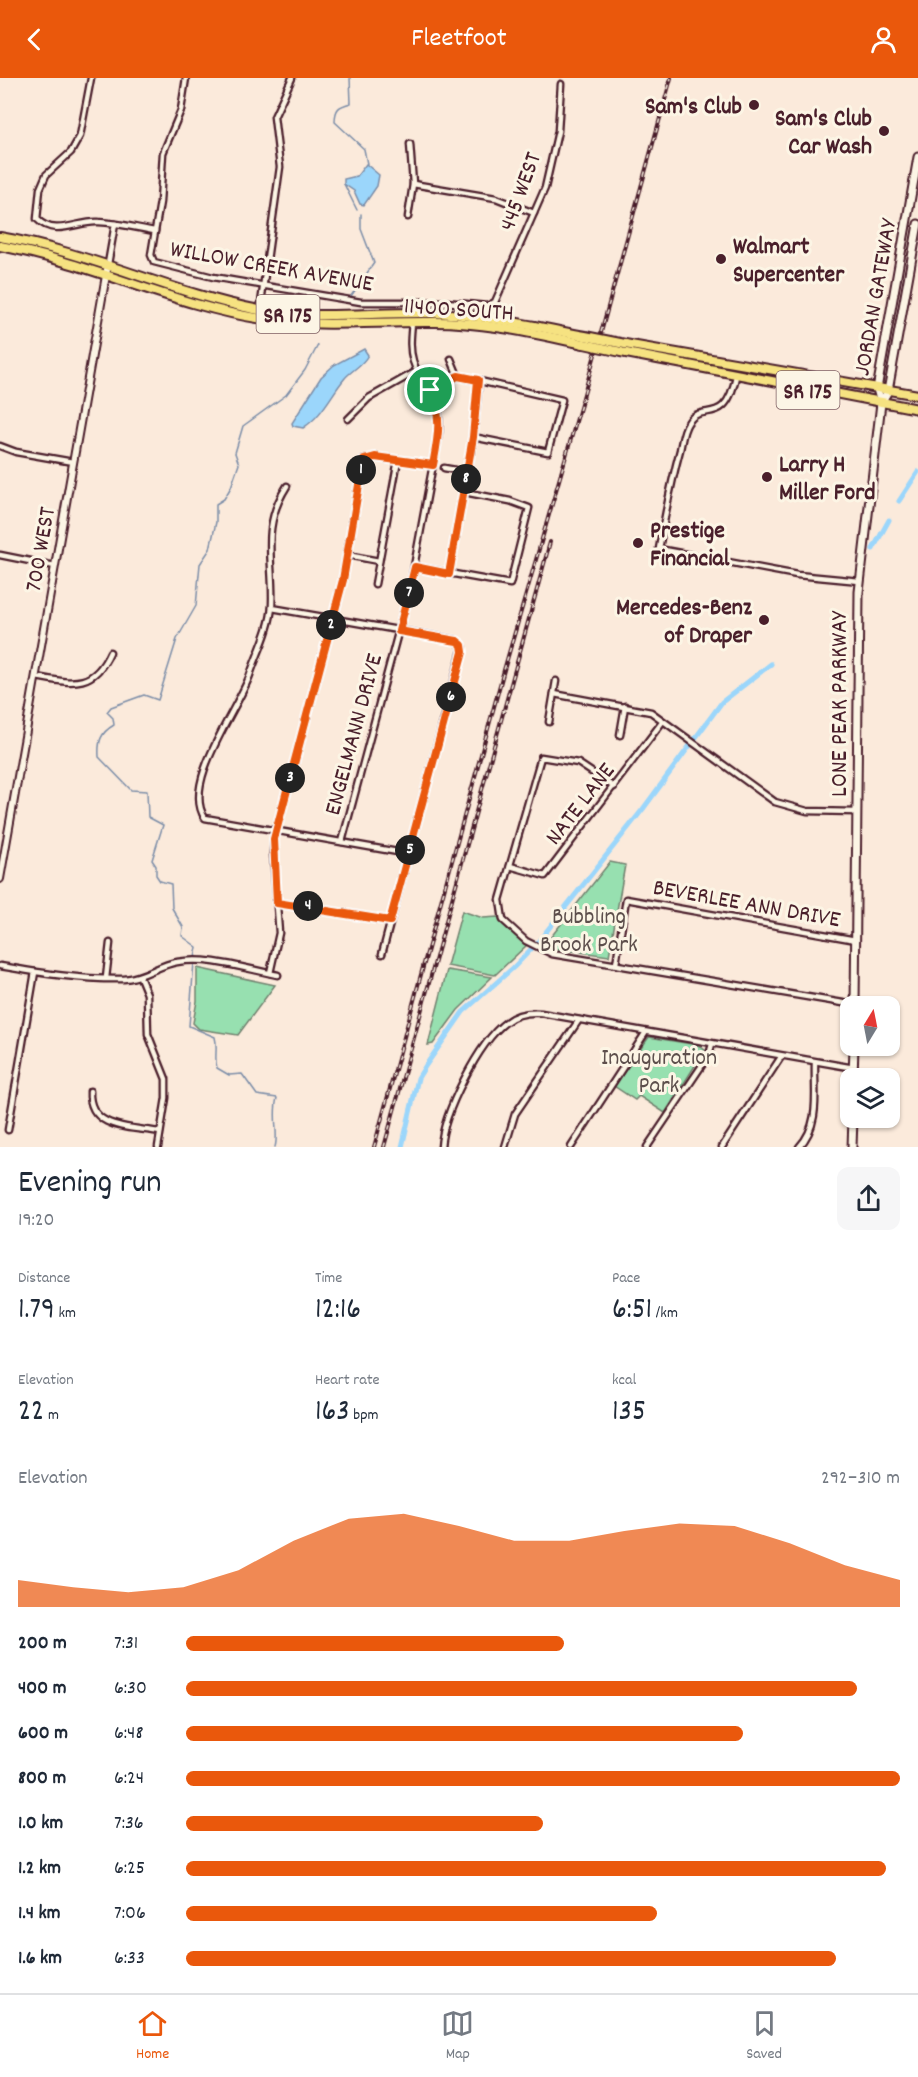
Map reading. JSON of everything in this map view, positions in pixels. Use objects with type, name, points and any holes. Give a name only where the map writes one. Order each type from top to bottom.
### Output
[{"type":"main road","name":"JORDAN GATEWAY","points":[[881,403],[877,389],[918,158]]},
{"type":"main road","name":"JORDAN GATEWAY","points":[[881,403],[888,390],[918,224]]},
{"type":"main road","name":"11400 SOUTH","points":[[0,237],[108,264],[214,299],[260,310],[318,316],[464,315],[623,348],[736,376],[918,409]]},
{"type":"main road","name":"11400 SOUTH","points":[[0,246],[107,274],[219,309],[268,320],[333,325],[412,322],[488,326],[585,340]]},
{"type":"main road","points":[[412,322],[416,318],[451,318],[464,315]]},
{"type":"main road","name":"11400 SOUTH","points":[[623,348],[918,395]]},
{"type":"main road","name":"LONE PEAK PARKWAY","points":[[855,996],[860,581],[881,403]]},
{"type":"main road","points":[[854,1056],[854,1068]]},
{"type":"main road","points":[[852,1147],[853,1128]]},
{"type":"street","points":[[91,78],[78,142],[71,153],[46,175],[40,189],[36,216],[42,224],[66,228],[98,222],[155,231],[160,202],[163,153],[181,110],[186,78]]},
{"type":"street","points":[[260,310],[280,163],[273,117],[292,78]]},
{"type":"street","name":"445 WEST","points":[[493,305],[545,188],[555,147],[561,84]]},
{"type":"street","points":[[408,216],[413,184],[410,144]]},
{"type":"street","points":[[413,184],[496,198],[534,213]]},
{"type":"street","name":"700 WEST","points":[[0,879],[115,224]]},
{"type":"street","name":"WILLOW CREEK AVENUE","points":[[155,231],[152,260],[160,265],[192,273],[361,302],[493,305]]},
{"type":"street","name":"ENGELMANN DRIVE","points":[[342,842],[415,567],[439,425],[437,406],[411,354],[412,322]]},
{"type":"street","points":[[451,359],[458,376]]},
{"type":"street","points":[[348,419],[364,401],[417,370]]},
{"type":"street","points":[[430,390],[458,376],[562,400],[548,452],[473,437]]},
{"type":"street","points":[[736,376],[727,404],[695,417],[687,425],[670,484],[659,549],[797,575],[860,581]]},
{"type":"street","points":[[449,574],[473,437],[478,380]]},
{"type":"street","points":[[0,446],[16,452],[73,462]]},
{"type":"street","points":[[270,973],[279,938],[273,853],[276,830],[333,619],[362,467],[369,457],[433,465]]},
{"type":"street","points":[[375,584],[398,460]]},
{"type":"street","points":[[444,468],[467,472]]},
{"type":"street","points":[[287,486],[276,506],[270,527],[272,609],[247,682],[209,756],[198,802],[205,818],[409,854]]},
{"type":"street","points":[[415,567],[510,585],[530,508],[510,501],[464,492]]},
{"type":"street","points":[[0,555],[55,566]]},
{"type":"street","points":[[347,555],[379,561]]},
{"type":"street","points":[[272,609],[457,641],[462,645],[463,652],[382,954]]},
{"type":"street","points":[[36,677],[68,683],[87,680],[102,668],[110,652]]},
{"type":"street","points":[[549,722],[556,681]]},
{"type":"street","points":[[554,694],[643,709],[775,802],[807,811],[857,812]]},
{"type":"street","points":[[620,735],[626,706]]},
{"type":"street","name":"NATE LANE","points":[[510,866],[545,876],[663,722]]},
{"type":"street","points":[[614,787],[578,763],[541,757],[500,900],[502,920],[531,943],[552,954],[840,1003]]},
{"type":"street","name":"BEVERLEE ANN DRIVE","points":[[616,964],[626,899],[856,939]]},
{"type":"street","points":[[277,903],[390,921]]},
{"type":"street","points":[[106,978],[110,943]]},
{"type":"street","points":[[0,966],[35,972],[106,978],[140,976],[171,963],[199,961],[278,975]]},
{"type":"street","points":[[8,1130],[35,972]]},
{"type":"street","points":[[140,976],[147,994],[148,1034],[166,1079],[167,1092],[158,1147]]},
{"type":"street","points":[[441,1147],[456,1093],[500,1027],[512,1018],[526,1013],[579,1020],[854,1068]]},
{"type":"street","points":[[506,1147],[515,1114],[579,1020]]},
{"type":"street","points":[[571,1147],[645,1032]]},
{"type":"street","points":[[646,1147],[709,1055],[712,1044]]},
{"type":"street","points":[[722,1147],[781,1056]]},
{"type":"street","points":[[799,1147],[814,1122],[815,1063]]},
{"type":"street","points":[[90,1091],[93,1111],[103,1121],[160,1132]]},
{"type":"green space","name":"Bubbling Brook Park","points":[[610,862],[625,865],[609,956],[543,947]]},
{"type":"green space","points":[[462,911],[483,918],[498,917],[528,944],[495,975],[447,966]]},
{"type":"green space","points":[[197,968],[275,985],[238,1035],[199,1029],[193,1023],[197,1001]]},
{"type":"green space","points":[[447,970],[492,977],[458,1010],[433,1044],[428,1045]]},
{"type":"green space","name":"Inauguration Park","points":[[649,1037],[698,1045],[705,1050],[665,1113],[639,1096],[635,1100],[614,1086]]},
{"type":"water","points":[[366,164],[379,175],[377,186],[364,205],[360,204],[354,191],[344,184],[344,179],[357,176]]},
{"type":"water","points":[[364,349],[368,355],[366,359],[345,378],[316,417],[303,428],[293,426],[292,423],[321,377],[334,365]]},
{"type":"waterway","points":[[350,78],[351,103],[338,108],[335,122],[364,149],[367,164]]},
{"type":"waterway","points":[[344,184],[357,210]]},
{"type":"waterway","points":[[351,296],[374,263],[361,229],[361,214]]},
{"type":"waterway","points":[[195,958],[197,947],[182,936],[183,927],[172,908],[171,884],[160,881],[152,860],[163,825],[148,817],[147,791],[131,790],[99,757],[100,742],[106,731],[114,725],[113,718],[107,712],[111,707],[144,695],[158,700],[177,639],[196,606],[200,564],[210,549],[216,522],[216,504],[224,499],[231,487],[239,464],[235,453],[243,426],[286,395],[305,370],[318,345]]},
{"type":"waterway","points":[[899,501],[918,472]]},
{"type":"waterway","points":[[873,549],[889,520]]},
{"type":"waterway","points":[[402,1147],[418,1078],[463,1012],[514,967],[538,942],[643,809],[722,702],[771,664]]},
{"type":"waterway","points":[[194,962],[189,1026],[215,1037],[217,1068],[229,1075],[242,1074],[257,1095],[277,1098],[275,1147]]},
{"type":"railway","points":[[374,1147],[504,670],[586,387],[671,78]]},
{"type":"railway","points":[[384,1147],[550,542]]},
{"type":"place","name":"Sam's Club","points":[[754,105]]},
{"type":"place","name":"Sam's Club Car Wash","points":[[884,131]]},
{"type":"place","name":"Walmart Supercenter","points":[[721,259]]},
{"type":"place","name":"Larry H Miller Ford","points":[[767,477]]},
{"type":"place","name":"Prestige Financial","points":[[638,543]]},
{"type":"place","name":"Mercedes-Benz of Draper","points":[[764,620]]},
{"type":"route","points":[[458,376],[478,380],[473,437],[449,574],[415,567],[399,631],[457,641],[462,645],[463,652],[390,921],[289,903],[277,903],[274,839],[343,580],[364,460],[375,457],[433,465],[439,418],[430,390],[458,376]]}]
